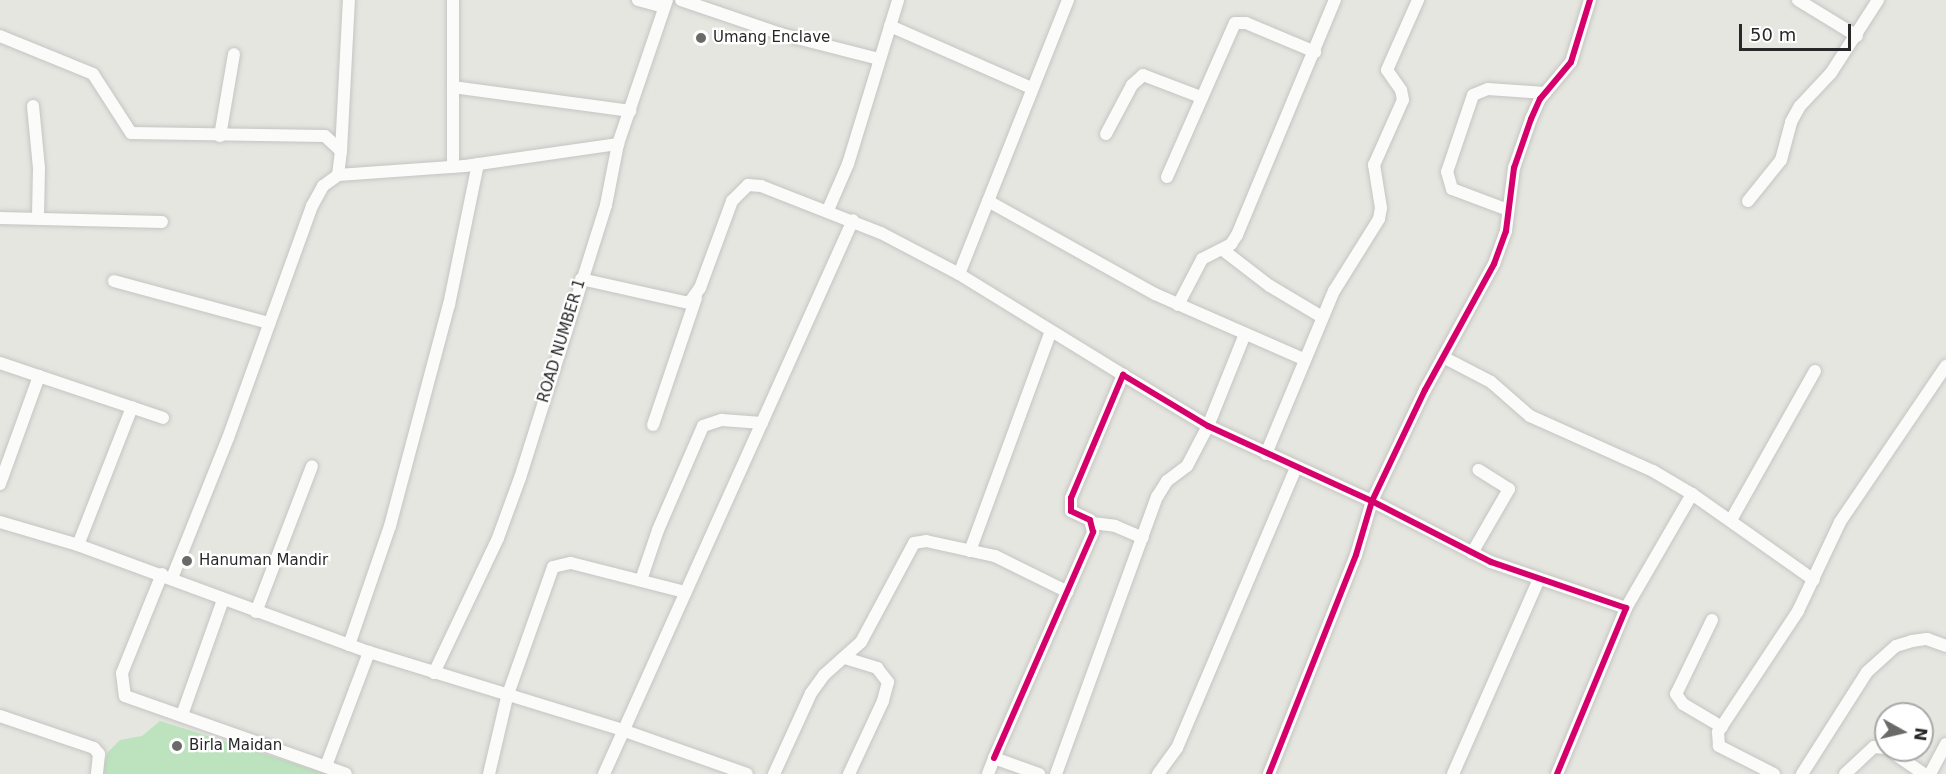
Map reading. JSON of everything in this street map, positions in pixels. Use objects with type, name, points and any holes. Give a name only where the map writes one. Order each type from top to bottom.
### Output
[{"type":"street","points":[[338,175],[349,0]]},
{"type":"street","points":[[453,0],[453,167]]},
{"type":"street","points":[[638,0],[666,3]]},
{"type":"street","points":[[681,0],[781,34],[879,59]]},
{"type":"street","points":[[828,210],[848,164],[898,0]]},
{"type":"street","points":[[959,274],[1031,88],[1068,0]]},
{"type":"street","points":[[1178,305],[1202,260],[1222,250],[1237,235],[1335,0]]},
{"type":"street","points":[[1266,454],[1322,317],[1378,219],[1381,208],[1374,165],[1403,100],[1401,90],[1387,70],[1418,0]]},
{"type":"street","points":[[1269,774],[1356,555],[1372,501],[1443,357],[1494,264],[1506,231],[1514,168],[1545,93],[1571,62],[1590,0]]},
{"type":"street","points":[[1798,0],[1857,36]]},
{"type":"street","points":[[1748,201],[1781,160],[1791,122],[1800,106],[1831,73],[1857,36],[1878,0]]},
{"type":"street","name":"ROAD NUMBER 1","points":[[434,673],[501,528],[606,205],[618,144],[666,3]]},
{"type":"street","points":[[1167,177],[1235,23],[1246,23],[1315,52]]},
{"type":"street","points":[[890,26],[1031,88]]},
{"type":"street","points":[[0,36],[93,74],[131,133],[325,136],[341,151]]},
{"type":"street","points":[[220,136],[234,54]]},
{"type":"street","points":[[1106,134],[1132,85],[1143,75],[1201,97]]},
{"type":"street","points":[[453,87],[630,111]]},
{"type":"street","points":[[1508,210],[1452,189],[1447,172],[1473,95],[1488,89],[1545,93]]},
{"type":"street","points":[[33,106],[39,168],[38,217]]},
{"type":"street","points":[[346,774],[182,715],[130,700],[121,687],[122,673],[167,576],[269,324],[312,206],[322,186],[338,175],[453,167],[618,144]]},
{"type":"street","points":[[349,645],[390,526],[449,305],[478,164]]},
{"type":"street","points":[[653,425],[696,298],[739,191],[748,185],[761,186],[853,220],[959,274],[1208,426],[1372,501],[1472,553],[1539,579],[1626,608]]},
{"type":"street","points":[[988,201],[1178,305],[1303,359]]},
{"type":"street","points":[[0,218],[38,217],[162,222]]},
{"type":"street","points":[[604,774],[853,220]]},
{"type":"street","points":[[1222,250],[1270,286],[1322,317]]},
{"type":"street","points":[[581,279],[679,302],[696,298]]},
{"type":"street","points":[[114,281],[269,324]]},
{"type":"street","points":[[970,551],[1051,331]]},
{"type":"street","points":[[1056,774],[1162,488],[1187,466],[1208,426],[1245,334]]},
{"type":"street","points":[[1443,357],[1491,382],[1530,416],[1653,471],[1692,494],[1814,579]]},
{"type":"street","points":[[0,363],[163,418]]},
{"type":"street","points":[[1731,520],[1815,371]]},
{"type":"street","points":[[1123,375],[1071,498],[1071,510],[1092,523],[1115,526],[1143,538]]},
{"type":"street","points":[[1773,774],[1719,746],[1716,740],[1814,579],[1840,522],[1939,375]]},
{"type":"street","points":[[0,484],[39,376]]},
{"type":"street","points":[[78,545],[132,407]]},
{"type":"street","points":[[641,580],[658,530],[703,426],[722,420],[762,423]]},
{"type":"street","points":[[256,612],[312,466]]},
{"type":"street","points":[[1158,774],[1177,748],[1296,467]]},
{"type":"street","points":[[1472,553],[1509,489],[1478,470]]},
{"type":"street","points":[[1557,774],[1626,608],[1692,494]]},
{"type":"street","points":[[0,522],[78,545],[167,576],[224,600],[369,652],[507,697],[625,731],[747,774]]},
{"type":"street","points":[[988,774],[1093,532],[1092,523]]},
{"type":"street","points":[[774,774],[811,693],[824,675],[845,658],[876,620],[908,549],[914,543],[926,541],[1008,561],[1068,592]]},
{"type":"street","points":[[489,774],[507,697],[553,567],[571,563],[686,592]]},
{"type":"street","points":[[1452,774],[1539,579]]},
{"type":"street","points":[[182,715],[224,600]]},
{"type":"street","points":[[1712,620],[1676,694],[1683,704],[1722,727]]},
{"type":"street","points":[[1802,774],[1844,703],[1874,666],[1896,646],[1912,640],[1927,639],[1946,646]]},
{"type":"street","points":[[326,766],[369,652]]},
{"type":"street","points":[[845,658],[877,668],[888,682],[883,701],[849,774]]},
{"type":"street","points":[[0,716],[94,748],[99,754],[96,774]]},
{"type":"street","points":[[1930,774],[1946,744]]},
{"type":"street","points":[[1845,774],[1874,747]]},
{"type":"street","points":[[994,758],[1039,774]]},
{"type":"street","points":[[1906,762],[1924,774]]},
{"type":"green space","name":"Birla Maidan","points":[[160,721],[328,774],[101,774],[108,752],[120,740],[142,736]]},
{"type":"cycle path","points":[[1557,774],[1626,608],[1491,562],[1372,501],[1425,390],[1494,264],[1506,231],[1514,168],[1531,119],[1540,99],[1571,62],[1590,0]]},
{"type":"cycle path","points":[[994,758],[1093,532],[1090,520],[1071,511],[1071,498],[1123,375],[1208,426],[1372,501],[1356,555],[1269,774]]},
{"type":"place","name":"Umang Enclave","points":[[701,38]]},
{"type":"place","name":"Hanuman Mandir","points":[[187,561]]},
{"type":"place","name":"Birla Maidan","points":[[177,746]]}]
